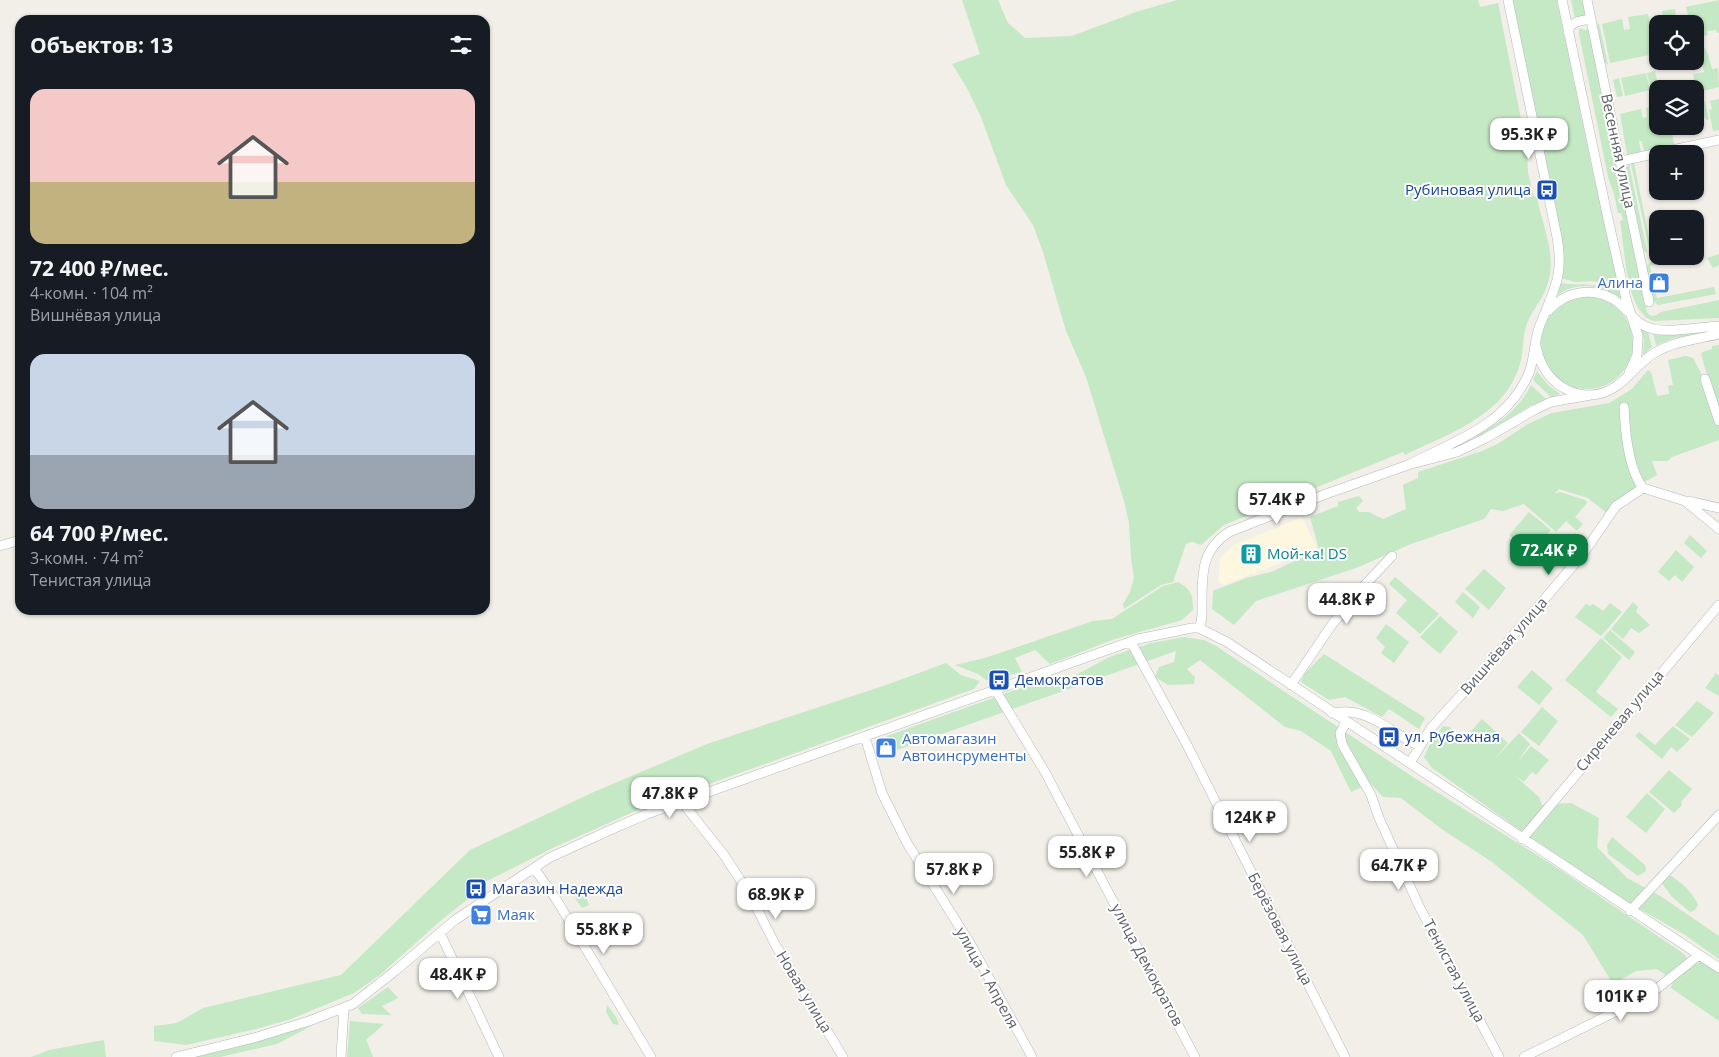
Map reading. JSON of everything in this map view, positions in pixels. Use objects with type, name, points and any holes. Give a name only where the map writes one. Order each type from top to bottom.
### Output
[{"type":"street","points":[[1199,628],[1202,618],[1202,583],[1205,560],[1211,547],[1222,536],[1272,514],[1408,464],[1482,427],[1509,405],[1519,391],[1529,371],[1542,320],[1558,280],[1560,254],[1508,0]]},
{"type":"street","points":[[1562,0],[1608,219],[1632,318],[1637,330],[1639,342],[1636,362],[1629,373]]},
{"type":"street","name":"Весенняя улица","points":[[1587,0],[1649,302]]},
{"type":"street","points":[[1568,32],[1571,24],[1591,19]]},
{"type":"street","points":[[1621,162],[1719,140]]},
{"type":"street","points":[[1542,320],[1562,298],[1586,292],[1598,293],[1615,300],[1625,308],[1632,318],[1643,326],[1659,330],[1719,326]]},
{"type":"street","points":[[1408,464],[1440,457],[1469,447],[1551,402],[1604,392],[1616,386],[1629,373],[1662,349],[1677,343],[1719,334]]},
{"type":"street","points":[[1537,336],[1538,356],[1550,378],[1560,387],[1572,392],[1591,395]]},
{"type":"street","points":[[1705,379],[1719,421]]},
{"type":"street","points":[[1624,407],[1629,450],[1637,480],[1643,488],[1685,501],[1719,508]]},
{"type":"street","name":"Вишнёвая улица","points":[[1410,763],[1431,728],[1539,607],[1583,554],[1616,506],[1643,488]]},
{"type":"street","points":[[1685,501],[1719,529]]},
{"type":"street","points":[[0,546],[15,542]]},
{"type":"street","points":[[1291,685],[1333,623],[1392,556]]},
{"type":"street","name":"Сиреневая улица","points":[[1522,839],[1719,605]]},
{"type":"street","points":[[176,1057],[258,1037],[309,1022],[344,1008],[376,987],[455,920],[549,858],[647,814],[996,691],[1071,662],[1131,642],[1181,629],[1199,628],[1227,642],[1346,723],[1410,763],[1630,911],[1719,968]]},
{"type":"street","name":"Берёзовая улица","points":[[1131,642],[1182,735],[1345,1057]]},
{"type":"street","name":"улица Демократов","points":[[996,691],[1045,772],[1195,1057]]},
{"type":"street","points":[[1332,713],[1348,712],[1359,714],[1372,719],[1420,746]]},
{"type":"street","name":"Тенистая улица","points":[[1346,723],[1340,733],[1342,744],[1371,795],[1379,818],[1419,906],[1499,1057]]},
{"type":"street","name":"улица 1 Апреля","points":[[865,737],[882,793],[903,835],[971,945],[1032,1057]]},
{"type":"street","name":"Новая улица","points":[[682,802],[724,855],[750,895],[776,946],[843,1057]]},
{"type":"street","points":[[1630,911],[1719,814]]},
{"type":"street","points":[[534,868],[556,899],[651,1057]]},
{"type":"street","points":[[440,933],[499,1057]]},
{"type":"street","points":[[1524,1057],[1649,995],[1699,955]]},
{"type":"street","points":[[341,1057],[344,1008]]},
{"type":"shaded area","points":[[1302,517],[1317,549],[1223,585],[1218,582],[1220,558],[1234,545]]},
{"type":"green space","points":[[962,0],[998,0],[1008,23],[1025,38],[1072,36],[1136,12],[1177,0],[1478,0],[1480,7],[1498,3],[1527,149],[1528,173],[1534,197],[1537,197],[1548,241],[1551,263],[1547,286],[1526,326],[1521,362],[1511,384],[1500,399],[1487,411],[1455,431],[1405,455],[1403,452],[1224,525],[1201,545],[1192,542],[1186,544],[1173,582],[1161,585],[1124,609],[1123,604],[1130,592],[1134,578],[1129,523],[1124,501],[1086,377],[1066,331],[1043,252],[1033,225],[1006,185],[981,117],[968,90],[952,64],[980,54]]},
{"type":"green space","points":[[1511,0],[1557,0],[1594,177],[1619,283],[1608,285],[1592,281],[1575,282],[1561,278]]},
{"type":"green space","points":[[1571,0],[1583,0],[1586,16],[1575,18]]},
{"type":"green space","points":[[1719,0],[1719,33],[1716,30],[1707,31],[1708,35],[1704,36],[1704,15],[1688,15],[1686,7]]},
{"type":"green space","points":[[1675,9],[1676,15],[1662,15],[1662,11]]},
{"type":"green space","points":[[1648,14],[1649,55],[1610,63],[1602,24],[1622,19],[1624,30],[1630,29],[1628,17]]},
{"type":"green space","points":[[1599,23],[1608,65],[1604,62],[1597,25]]},
{"type":"green space","points":[[1581,28],[1584,30],[1589,29],[1647,312],[1654,316],[1661,312],[1719,300],[1719,318],[1654,321],[1644,316],[1637,306],[1628,278],[1620,221],[1623,220],[1621,213],[1618,213],[1608,177],[1579,34]]},
{"type":"green space","points":[[1704,47],[1712,69],[1718,68],[1719,87],[1704,91],[1704,80],[1694,80],[1693,74],[1704,72]]},
{"type":"green space","points":[[1655,71],[1657,80],[1649,82],[1647,73]]},
{"type":"green space","points":[[1646,73],[1649,90],[1625,96],[1621,78]]},
{"type":"green space","points":[[1619,78],[1623,96],[1617,97],[1613,80]]},
{"type":"green space","points":[[1719,99],[1719,130],[1713,131],[1709,110],[1712,109],[1710,101]]},
{"type":"green space","points":[[1704,101],[1709,119],[1707,120],[1704,117]]},
{"type":"green space","points":[[1649,107],[1649,135],[1672,135],[1674,144],[1649,145],[1649,151],[1644,152],[1642,141],[1639,141],[1641,152],[1629,155],[1627,154],[1620,114],[1641,109],[1643,118],[1647,117],[1646,108]]},
{"type":"green space","points":[[1634,163],[1649,237],[1649,248],[1631,164]]},
{"type":"green space","points":[[1629,164],[1647,253],[1643,250],[1626,168]]},
{"type":"green space","points":[[1719,254],[1719,265],[1713,268],[1707,258]]},
{"type":"green space","points":[[1649,264],[1655,265],[1650,266],[1657,298],[1714,287],[1716,294],[1658,305],[1650,293],[1645,268]]},
{"type":"green space","points":[[1560,283],[1620,288],[1623,300],[1608,291],[1591,286],[1574,287],[1558,295]]},
{"type":"green space","points":[[1587,297],[1604,301],[1619,311],[1629,326],[1633,343],[1629,360],[1619,375],[1604,385],[1587,389],[1570,385],[1555,375],[1545,360],[1541,343],[1545,326],[1555,311],[1570,301]]},
{"type":"green space","points":[[1641,329],[1648,332],[1652,347],[1643,355],[1644,340]]},
{"type":"green space","points":[[1705,330],[1706,334],[1674,338],[1656,345],[1653,333]]},
{"type":"green space","points":[[1719,345],[1718,414],[1701,354],[1712,349],[1712,346]]},
{"type":"green space","points":[[1686,356],[1693,358],[1701,373],[1706,392],[1719,415],[1719,440],[1672,457],[1668,461],[1652,461],[1657,475],[1642,483],[1638,489],[1616,501],[1608,514],[1588,498],[1559,489],[1554,494],[1560,492],[1585,500],[1587,503],[1575,517],[1583,524],[1577,531],[1566,521],[1556,532],[1524,504],[1503,511],[1491,509],[1484,519],[1411,544],[1356,568],[1256,601],[1234,625],[1212,609],[1213,591],[1246,578],[1271,572],[1319,550],[1310,517],[1338,506],[1338,502],[1359,496],[1363,501],[1356,508],[1359,512],[1369,512],[1383,519],[1406,509],[1403,485],[1418,478],[1418,472],[1482,451],[1499,443],[1528,424],[1552,413],[1609,403],[1632,389],[1648,370],[1651,372],[1657,396],[1669,394],[1668,386],[1673,385],[1668,360]]},
{"type":"green space","points":[[1537,371],[1548,385],[1560,394],[1551,397],[1533,380]]},
{"type":"green space","points":[[1531,385],[1546,399],[1530,406],[1478,437],[1477,435],[1494,425],[1515,408]]},
{"type":"green space","points":[[1529,512],[1551,530],[1530,554],[1509,535]]},
{"type":"green space","points":[[1690,535],[1707,551],[1701,558],[1684,543]]},
{"type":"green space","points":[[1676,550],[1694,567],[1682,582],[1675,575],[1669,581],[1658,572]]},
{"type":"green space","points":[[1484,569],[1506,588],[1489,610],[1465,589]]},
{"type":"green space","points":[[1395,577],[1439,614],[1420,634],[1396,613],[1407,600],[1389,584]]},
{"type":"green space","points":[[1178,582],[1189,590],[1193,600],[1193,610],[1182,620],[1115,639],[1050,664],[1035,650],[1015,658],[1022,672],[986,680],[978,674],[955,665],[985,658],[1093,621],[1112,619],[1163,586]]},
{"type":"green space","points":[[1463,592],[1480,607],[1473,618],[1455,602]]},
{"type":"green space","points":[[1633,602],[1638,607],[1636,612],[1650,625],[1639,633],[1631,628],[1623,639],[1611,629]]},
{"type":"green space","points":[[1610,603],[1622,612],[1601,636],[1575,617],[1586,604],[1590,606],[1593,604],[1603,611]]},
{"type":"green space","points":[[1440,616],[1458,632],[1440,654],[1420,637]]},
{"type":"green space","points":[[1386,624],[1409,642],[1394,663],[1381,653],[1385,647],[1376,638]]},
{"type":"green space","points":[[1610,630],[1635,652],[1629,660],[1603,638]]},
{"type":"green space","points":[[1184,637],[1204,640],[1216,646],[1413,777],[1562,871],[1684,954],[1687,959],[1667,976],[1657,969],[1636,971],[1613,984],[1583,935],[1492,862],[1443,830],[1401,798],[1383,797],[1370,783],[1351,792],[1331,751],[1301,731],[1285,727],[1200,660],[1187,669],[1195,677],[1194,684],[1168,685],[1155,677],[1159,667],[1174,662],[1176,651],[891,752],[887,736],[1035,683],[1076,675],[1109,657],[1151,643]]},
{"type":"green space","points":[[1601,638],[1622,657],[1596,692],[1618,709],[1611,717],[1565,680]]},
{"type":"green space","points":[[1324,654],[1425,718],[1419,729],[1389,709],[1382,717],[1345,697],[1329,700],[1301,682],[1305,673]]},
{"type":"green space","points":[[946,663],[961,675],[980,681],[974,689],[642,808],[478,884],[469,889],[468,899],[439,922],[381,974],[354,993],[291,1019],[260,1028],[186,1045],[154,1041],[154,1026],[177,1023],[203,1008],[341,975],[470,850],[596,791],[707,744],[886,685]]},
{"type":"green space","points":[[1532,670],[1553,688],[1539,705],[1517,687]]},
{"type":"green space","points":[[1716,673],[1719,676],[1719,696],[1705,688]]},
{"type":"green space","points":[[1697,701],[1714,713],[1692,737],[1675,725]]},
{"type":"green space","points":[[1542,707],[1558,721],[1539,746],[1521,732]]},
{"type":"green space","points":[[1482,719],[1508,743],[1493,761],[1519,733],[1530,744],[1517,762],[1531,746],[1549,760],[1536,775],[1532,772],[1524,782],[1513,774],[1539,797],[1542,805],[1571,803],[1599,818],[1597,847],[1627,878],[1662,897],[1719,936],[1719,959],[1685,935],[1628,902],[1432,768],[1424,757],[1430,744],[1443,726],[1450,727],[1456,737],[1465,742],[1463,740]]},
{"type":"green space","points":[[1673,726],[1690,739],[1677,752],[1671,747],[1662,759],[1635,736],[1639,732],[1655,745]]},
{"type":"green space","points":[[1669,770],[1692,789],[1681,802],[1682,805],[1674,813],[1649,792]]},
{"type":"green space","points":[[1647,793],[1665,809],[1646,833],[1626,817]]},
{"type":"green space","points":[[1612,837],[1645,865],[1646,871],[1638,876],[1608,854],[1607,845]]},
{"type":"green space","points":[[1668,874],[1693,895],[1698,905],[1695,910],[1690,912],[1672,897],[1661,882]]},
{"type":"green space","points":[[584,894],[589,905],[582,908],[575,898]]},
{"type":"green space","points":[[598,935],[607,935],[605,949],[594,944]]},
{"type":"green space","points":[[1701,962],[1719,973],[1719,1021],[1671,988],[1675,979],[1683,971]]},
{"type":"green space","points":[[388,987],[398,998],[382,1006],[391,1015],[362,1014],[358,1008]]},
{"type":"green space","points":[[607,1005],[616,1017],[619,1025],[613,1024],[606,1012]]},
{"type":"green space","points":[[350,1021],[384,1024],[366,1040],[373,1057],[347,1057]]},
{"type":"green space","points":[[311,1026],[277,1044],[220,1057],[188,1057]]},
{"type":"green space","points":[[104,1040],[106,1057],[31,1057],[49,1050]]},
{"type":"place","name":"Рубиновая улица","points":[[1547,190]]},
{"type":"place","name":"Алина","points":[[1659,283]]},
{"type":"place","name":"Мой-ка! DS","points":[[1251,554]]},
{"type":"place","name":"Демократов","points":[[999,680]]},
{"type":"place","name":"ул. Рубежная","points":[[1389,737]]},
{"type":"place","name":"Автомагазин Автоинсрументы","points":[[886,748]]},
{"type":"place","name":"Магазин Надежда","points":[[476,889]]},
{"type":"place","name":"Маяк","points":[[481,915]]}]
